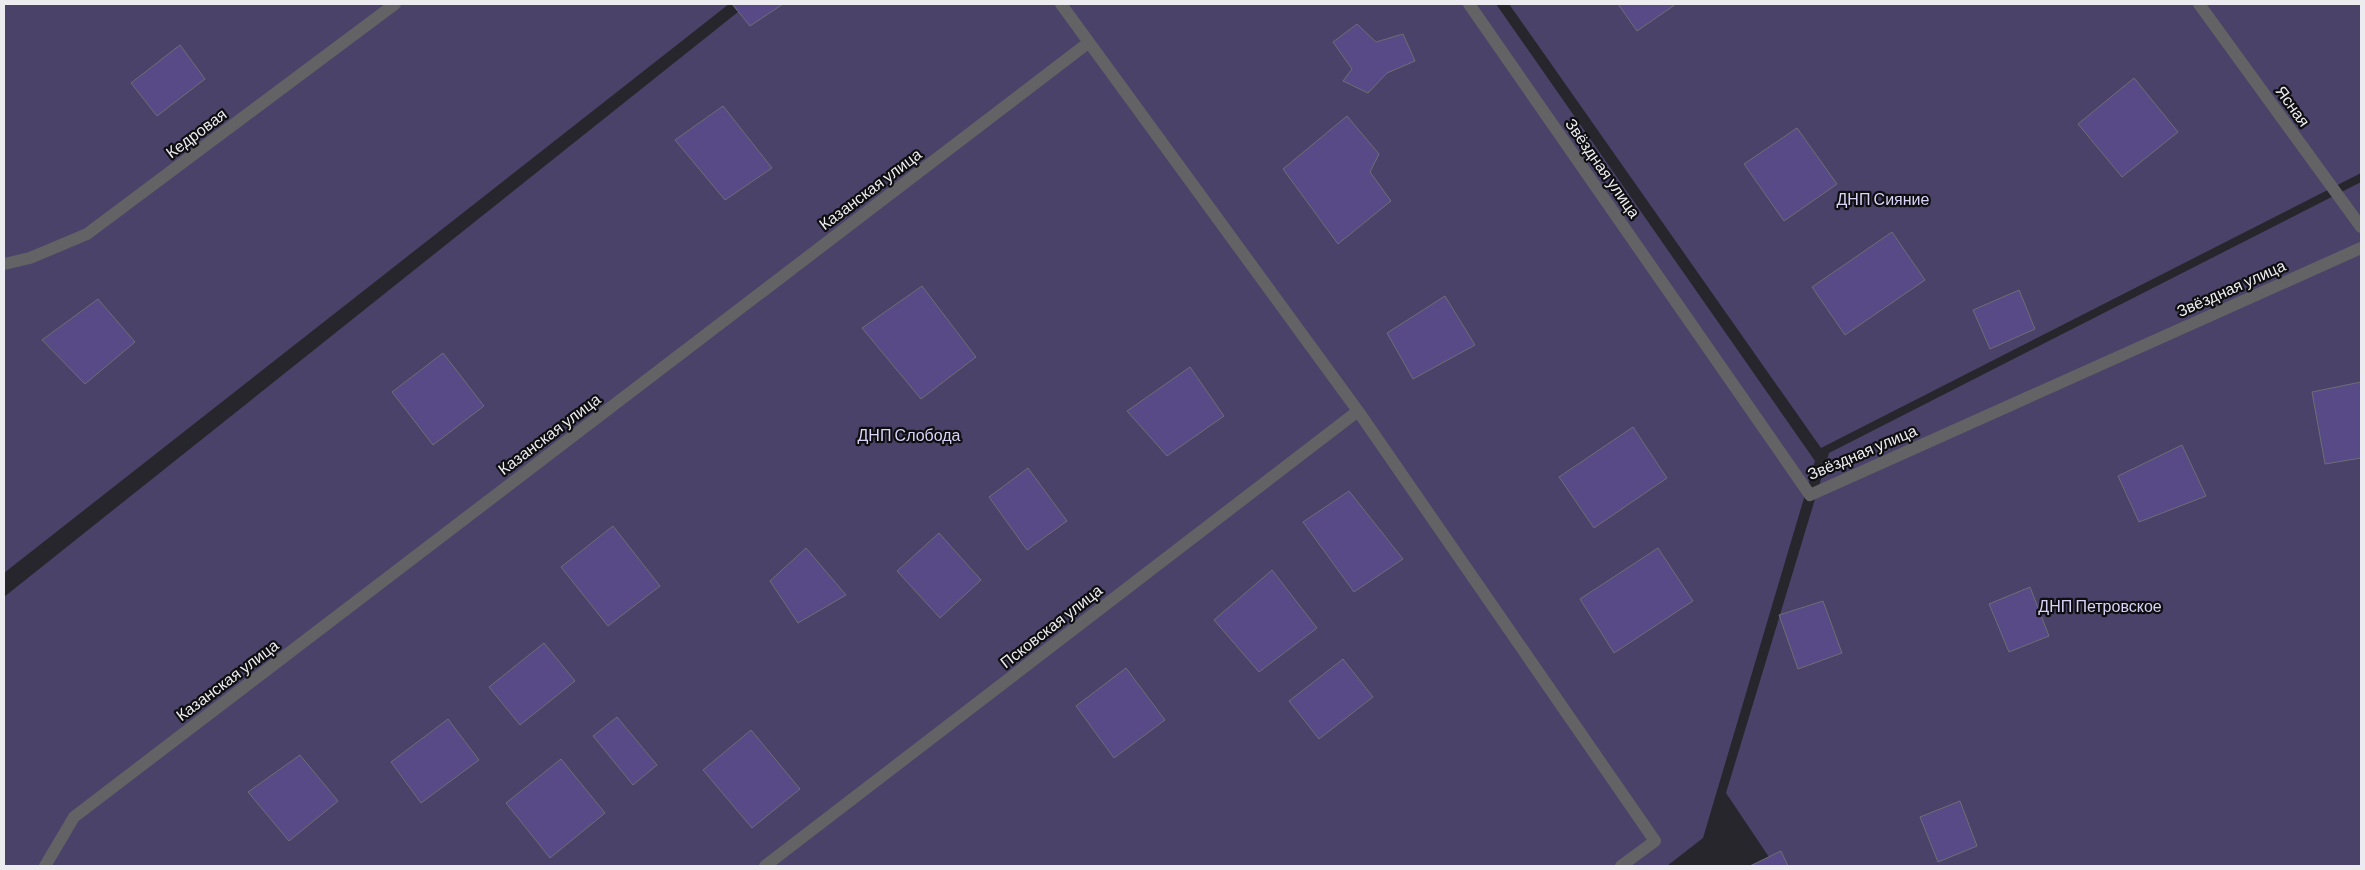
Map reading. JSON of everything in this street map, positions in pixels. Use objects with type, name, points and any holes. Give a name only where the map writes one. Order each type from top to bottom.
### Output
[{"type":"street","name":"Кедровая","points":[[4,264],[30,258],[87,234],[395,4]]},
{"type":"street","points":[[1061,4],[1358,411],[1655,841],[1621,866]]},
{"type":"street","name":"Звёздная улица","points":[[1469,4],[1810,495],[2361,248]]},
{"type":"street","name":"Ясная","points":[[2199,4],[2361,227]]},
{"type":"street","name":"Казанская улица","points":[[45,866],[74,818],[1088,43]]},
{"type":"street","name":"Псковская улица","points":[[765,866],[1358,411]]},
{"type":"green space","points":[[4,4],[729,4],[4,573]]},
{"type":"green space","name":"ДНП Слобода","points":[[748,4],[1496,4],[1815,461],[1703,838],[1667,866],[4,866],[4,597]]},
{"type":"green space","name":"ДНП Сияние","points":[[1509,4],[2361,4],[2361,173],[1821,448]]},
{"type":"green space","name":"ДНП Петровское","points":[[2361,182],[2361,866],[1775,866],[1726,793],[1829,453]]},
{"type":"building","points":[[732,4],[783,4],[750,26]]},
{"type":"building","points":[[1618,4],[1676,4],[1637,31]]},
{"type":"building","points":[[1357,24],[1376,42],[1403,34],[1415,61],[1387,73],[1368,93],[1343,81],[1352,69],[1333,42]]},
{"type":"building","points":[[180,45],[205,79],[157,116],[131,83]]},
{"type":"building","points":[[2134,78],[2178,132],[2122,177],[2078,124]]},
{"type":"building","points":[[723,106],[772,168],[725,200],[675,140]]},
{"type":"building","points":[[1347,116],[1379,154],[1370,172],[1391,201],[1338,244],[1283,169]]},
{"type":"building","points":[[1797,128],[1837,184],[1784,221],[1744,164]]},
{"type":"building","points":[[1892,232],[1925,280],[1845,335],[1812,287]]},
{"type":"building","points":[[922,286],[976,357],[921,399],[862,328]]},
{"type":"building","points":[[2019,290],[2035,329],[1990,349],[1973,310]]},
{"type":"building","points":[[1445,296],[1475,345],[1413,379],[1387,333]]},
{"type":"building","points":[[98,299],[135,342],[85,384],[42,340]]},
{"type":"building","points":[[443,353],[484,406],[433,445],[392,392]]},
{"type":"building","points":[[1190,367],[1224,416],[1167,456],[1127,411]]},
{"type":"building","points":[[2361,382],[2361,458],[2325,464],[2312,392]]},
{"type":"building","points":[[1633,427],[1667,478],[1594,528],[1559,477]]},
{"type":"building","points":[[2182,445],[2206,496],[2139,522],[2118,476]]},
{"type":"building","points":[[1028,468],[1067,521],[1027,550],[989,497]]},
{"type":"building","points":[[1349,491],[1403,559],[1354,592],[1303,522]]},
{"type":"building","points":[[613,526],[660,586],[608,626],[561,567]]},
{"type":"building","points":[[939,533],[981,580],[940,618],[897,571]]},
{"type":"building","points":[[806,548],[846,595],[798,623],[770,581]]},
{"type":"building","points":[[1658,548],[1693,601],[1614,653],[1580,599]]},
{"type":"building","points":[[1272,570],[1317,628],[1259,672],[1214,620]]},
{"type":"building","points":[[2030,587],[2049,636],[2009,652],[1989,604]]},
{"type":"building","points":[[1823,601],[1842,653],[1798,669],[1779,615]]},
{"type":"building","points":[[544,643],[575,681],[520,725],[489,687]]},
{"type":"building","points":[[1343,659],[1373,697],[1319,739],[1289,701]]},
{"type":"building","points":[[1126,668],[1165,720],[1114,758],[1076,706]]},
{"type":"building","points":[[617,717],[657,765],[633,785],[593,736]]},
{"type":"building","points":[[448,719],[479,760],[421,803],[391,762]]},
{"type":"building","points":[[751,730],[800,789],[752,828],[703,770]]},
{"type":"building","points":[[300,755],[338,801],[289,841],[248,792]]},
{"type":"building","points":[[561,759],[605,813],[550,858],[506,803]]},
{"type":"building","points":[[1960,801],[1977,846],[1938,862],[1920,817]]},
{"type":"building","points":[[1781,851],[1788,866],[1750,866]]}]
